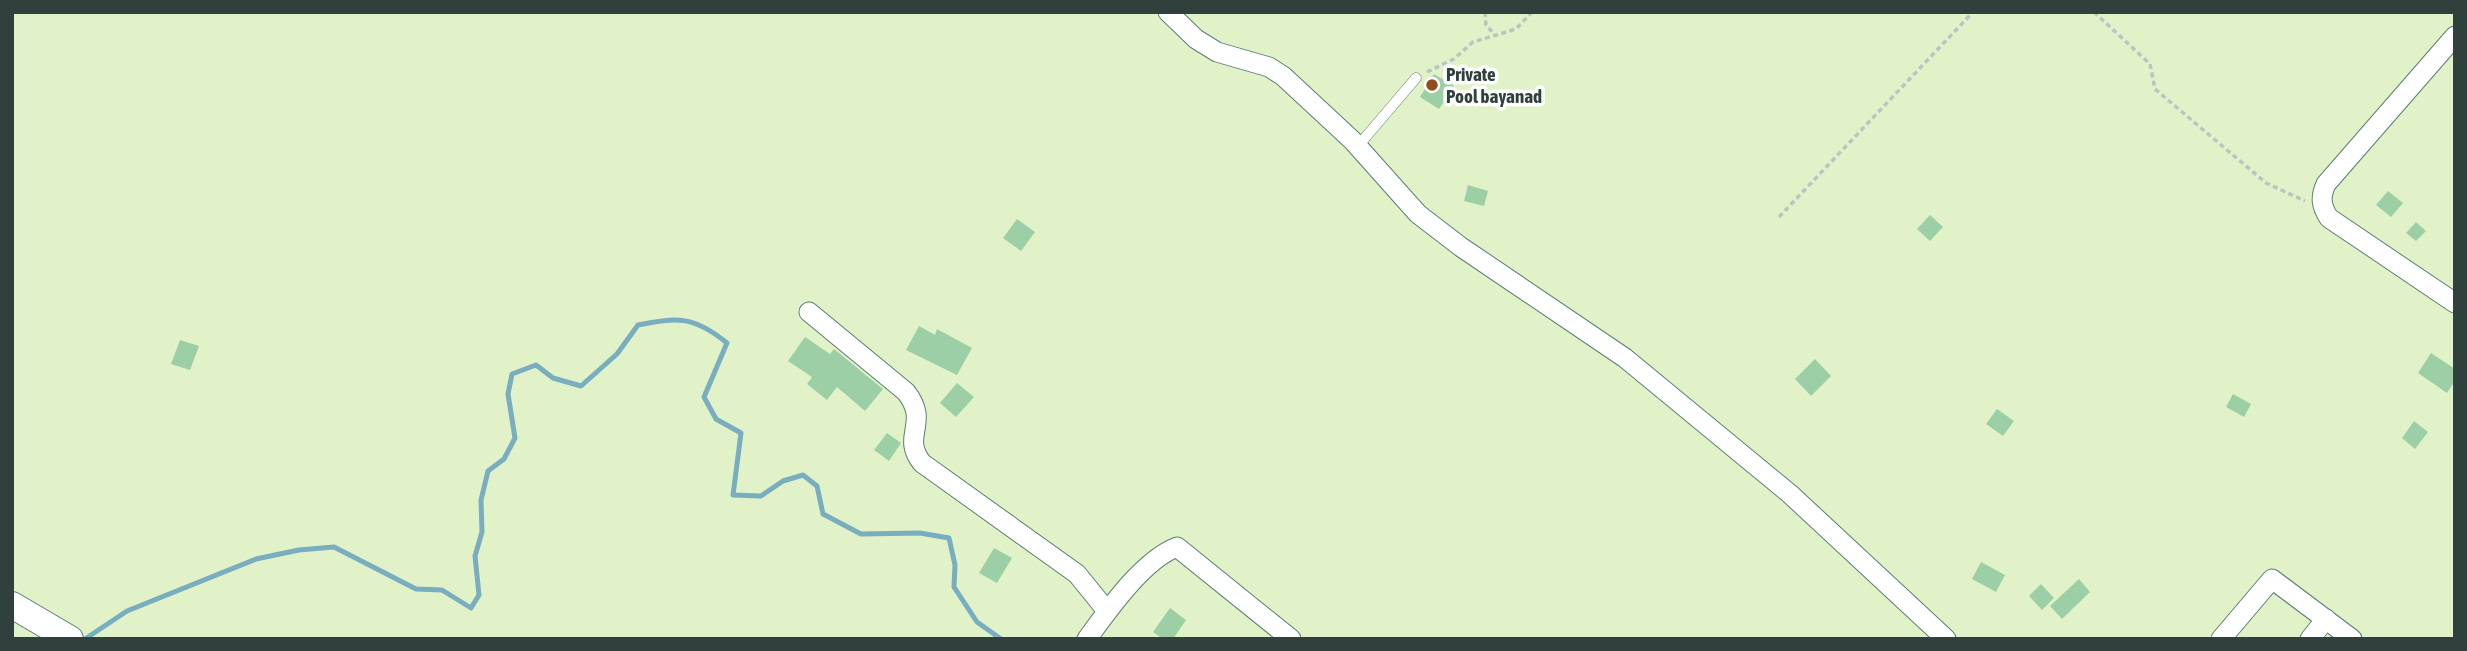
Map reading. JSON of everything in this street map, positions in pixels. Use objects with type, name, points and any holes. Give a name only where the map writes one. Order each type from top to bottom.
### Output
[{"type":"street","points":[[1168,12],[1196,39],[1217,52],[1269,66],[1283,76],[1358,146],[1418,214],[1461,247],[1625,358],[1790,494],[1946,639]]},
{"type":"street","points":[[2455,36],[2326,184],[2321,195],[2323,209],[2329,218],[2455,303]]},
{"type":"street","points":[[809,312],[906,392],[916,404],[918,424],[912,442],[913,452],[922,463],[1077,574],[1107,611]]},
{"type":"street","points":[[1087,639],[1107,611],[1160,554],[1177,547],[1291,639]]},
{"type":"street","points":[[2221,639],[2272,579],[2352,639]]},
{"type":"street","points":[[12,605],[70,639]]},
{"type":"street","points":[[2310,639],[2326,619]]},
{"type":"lane","points":[[1358,146],[1416,78]]},
{"type":"path","points":[[1485,12],[1486,25],[1494,34]]},
{"type":"path","points":[[1416,78],[1454,58],[1473,42],[1516,29],[1532,12]]},
{"type":"path","points":[[1779,217],[1973,12]]},
{"type":"path","points":[[2094,12],[2150,64],[2155,89],[2266,183],[2323,209]]},
{"type":"green space","points":[[12,12],[2455,12],[2455,639],[12,639]]},
{"type":"building","points":[[1434,74],[1454,86],[1439,109],[1420,97]]},
{"type":"building","points":[[1468,185],[1488,191],[1484,206],[1464,201]]},
{"type":"building","points":[[2388,191],[2403,203],[2391,217],[2376,205]]},
{"type":"building","points":[[1930,215],[1943,227],[1930,241],[1917,229]]},
{"type":"building","points":[[1017,219],[1035,232],[1021,251],[1003,238]]},
{"type":"building","points":[[2416,222],[2426,231],[2416,241],[2406,233]]},
{"type":"building","points":[[919,326],[935,335],[937,329],[972,348],[957,375],[906,350]]},
{"type":"building","points":[[805,337],[830,354],[834,349],[883,389],[865,411],[837,387],[827,400],[807,384],[812,377],[788,361]]},
{"type":"building","points":[[180,340],[199,346],[190,370],[171,364]]},
{"type":"building","points":[[2431,353],[2455,369],[2455,381],[2447,393],[2418,373]]},
{"type":"building","points":[[1815,359],[1831,376],[1811,396],[1795,379]]},
{"type":"building","points":[[957,383],[974,397],[956,417],[940,403]]},
{"type":"building","points":[[2233,394],[2251,404],[2244,417],[2226,407]]},
{"type":"building","points":[[1997,409],[2014,421],[2003,436],[1986,424]]},
{"type":"building","points":[[2414,421],[2428,432],[2415,449],[2402,438]]},
{"type":"building","points":[[887,433],[901,443],[889,461],[874,450]]},
{"type":"building","points":[[994,548],[1012,558],[997,583],[979,573]]},
{"type":"building","points":[[1981,562],[2005,575],[1996,592],[1972,579]]},
{"type":"building","points":[[2079,579],[2090,592],[2062,619],[2050,606]]},
{"type":"building","points":[[2041,584],[2054,598],[2042,610],[2029,596]]},
{"type":"building","points":[[1170,608],[1186,620],[1173,639],[1163,639],[1153,632]]},
{"type":"waterway","points":[[85,639],[127,611],[256,559],[299,550],[334,547],[416,589],[442,590],[471,608],[479,595],[475,556],[482,532],[481,500],[488,471],[504,459],[515,438],[508,394],[512,374],[536,365],[553,378],[581,386],[617,354],[638,325],[675,320],[695,323],[727,343],[704,397],[716,419],[741,433],[733,495],[761,496],[783,481],[803,475],[817,486],[823,514],[861,534],[920,533],[949,538],[955,565],[954,587],[977,622],[1001,639]]},
{"type":"place","name":"Private Pool bayanad","points":[[1432,85]]}]
